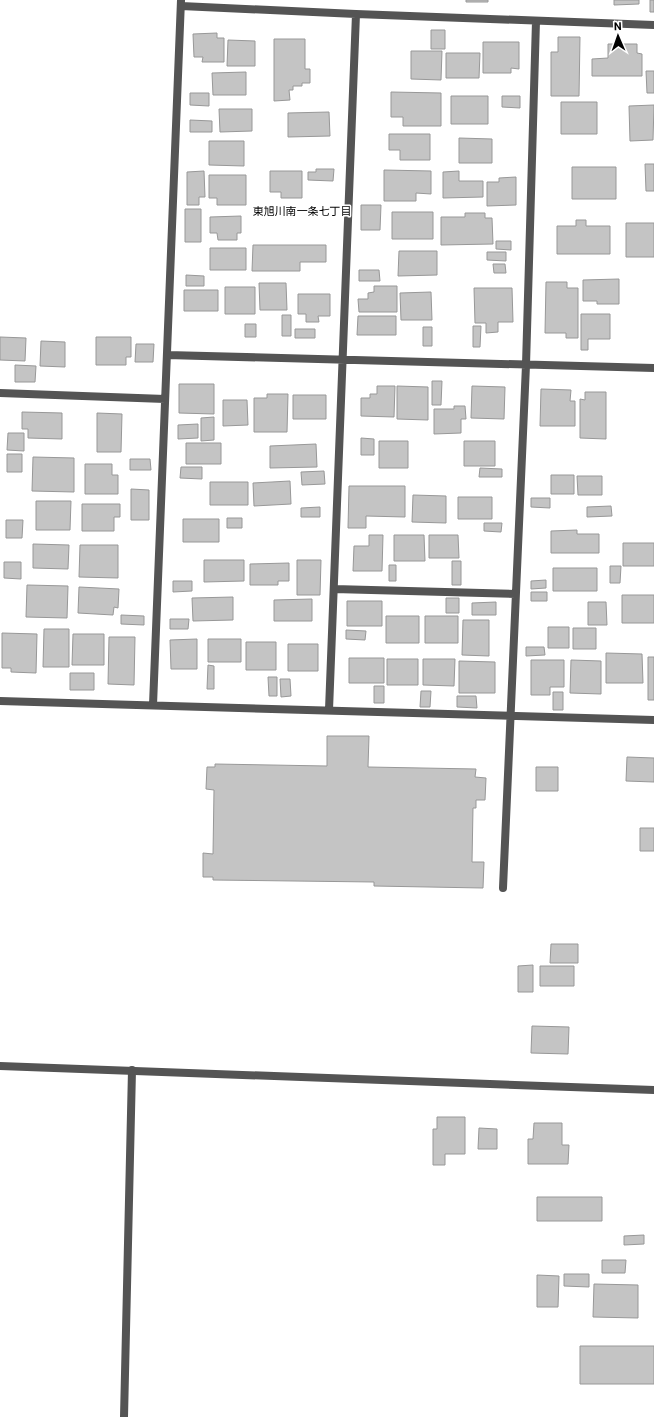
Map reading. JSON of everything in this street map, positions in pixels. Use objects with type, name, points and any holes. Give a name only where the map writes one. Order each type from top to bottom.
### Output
[{"type":"street","points":[[153,705],[181,3],[356,14],[654,25]]},
{"type":"street","points":[[329,710],[356,14]]},
{"type":"street","points":[[503,888],[526,365],[536,20]]},
{"type":"street","points":[[167,356],[654,368]]},
{"type":"street","points":[[0,392],[165,398]]},
{"type":"street","points":[[334,589],[515,594]]},
{"type":"street","points":[[0,701],[654,720]]},
{"type":"street","points":[[0,1066],[654,1090]]},
{"type":"street","points":[[124,1417],[132,1070]]},
{"type":"building","points":[[466,0],[488,0],[488,2],[466,2]]},
{"type":"building","points":[[614,0],[639,0],[639,4],[614,5]]},
{"type":"building","points":[[650,0],[654,0],[654,12],[650,12]]},
{"type":"building","points":[[431,30],[445,30],[445,49],[431,49]]},
{"type":"building","points":[[217,33],[217,38],[224,38],[224,62],[202,62],[203,57],[194,57],[193,34]]},
{"type":"building","points":[[558,37],[580,37],[579,96],[551,96],[551,52],[558,52]]},
{"type":"building","points":[[274,39],[305,39],[305,69],[310,69],[310,83],[302,83],[302,86],[293,86],[293,90],[289,90],[290,100],[274,101]]},
{"type":"building","points":[[228,40],[255,41],[255,66],[227,66]]},
{"type":"building","points":[[483,42],[519,42],[519,69],[511,68],[511,73],[483,73]]},
{"type":"building","points":[[608,44],[637,44],[637,53],[642,54],[642,76],[592,76],[592,59],[608,58]]},
{"type":"building","points":[[411,51],[442,51],[441,80],[411,79]]},
{"type":"building","points":[[446,53],[480,53],[479,78],[446,78]]},
{"type":"building","points":[[646,71],[654,71],[654,93],[647,93]]},
{"type":"building","points":[[246,72],[246,95],[213,95],[212,73]]},
{"type":"building","points":[[391,92],[441,93],[441,126],[403,126],[403,117],[391,117]]},
{"type":"building","points":[[190,93],[209,93],[209,106],[190,105]]},
{"type":"building","points":[[451,96],[488,96],[488,124],[451,124]]},
{"type":"building","points":[[502,96],[520,96],[520,108],[502,107]]},
{"type":"building","points":[[561,102],[597,102],[597,134],[561,134]]},
{"type":"building","points":[[654,105],[653,140],[630,141],[629,106]]},
{"type":"building","points":[[219,109],[252,109],[252,131],[220,132]]},
{"type":"building","points":[[329,112],[330,136],[288,137],[288,113]]},
{"type":"building","points":[[190,120],[212,121],[212,132],[190,132]]},
{"type":"building","points":[[389,134],[430,134],[430,160],[400,160],[400,150],[389,150]]},
{"type":"building","points":[[459,138],[492,139],[492,163],[459,163]]},
{"type":"building","points":[[209,141],[244,141],[244,166],[209,165]]},
{"type":"building","points":[[645,164],[654,164],[654,191],[646,191]]},
{"type":"building","points":[[572,167],[616,167],[616,199],[572,199]]},
{"type":"building","points":[[316,169],[334,169],[333,181],[308,180],[308,172],[316,172]]},
{"type":"building","points":[[384,170],[431,171],[431,194],[416,193],[416,201],[384,201]]},
{"type":"building","points":[[204,171],[205,197],[199,197],[199,205],[187,205],[187,172]]},
{"type":"building","points":[[270,171],[302,171],[302,198],[281,198],[281,192],[270,192]]},
{"type":"building","points":[[459,171],[459,181],[483,181],[483,197],[443,198],[443,172]]},
{"type":"building","points":[[209,175],[246,175],[246,205],[217,205],[217,198],[209,198]]},
{"type":"building","points":[[516,177],[516,205],[487,206],[487,182],[499,182],[499,178]]},
{"type":"building","points":[[361,205],[381,205],[380,230],[361,230]]},
{"type":"building","points":[[185,209],[201,209],[201,242],[185,242]]},
{"type":"building","points":[[392,212],[433,212],[433,239],[392,239]]},
{"type":"building","points":[[465,213],[485,213],[485,218],[492,218],[493,244],[441,245],[441,217],[465,217]]},
{"type":"building","points":[[241,216],[241,233],[237,233],[237,240],[218,240],[217,233],[210,233],[210,217]]},
{"type":"building","points":[[576,220],[586,220],[586,226],[610,226],[610,254],[557,254],[557,226],[576,226]]},
{"type":"building","points":[[626,223],[654,223],[654,257],[626,257]]},
{"type":"building","points":[[496,241],[511,241],[511,250],[496,249]]},
{"type":"building","points":[[253,245],[326,245],[326,262],[300,262],[300,271],[252,271]]},
{"type":"building","points":[[210,248],[246,248],[246,270],[210,270]]},
{"type":"building","points":[[399,251],[437,251],[437,275],[398,276]]},
{"type":"building","points":[[487,252],[506,252],[506,261],[487,260]]},
{"type":"building","points":[[493,264],[505,264],[506,273],[494,273]]},
{"type":"building","points":[[359,270],[379,270],[380,281],[359,281]]},
{"type":"building","points":[[186,275],[204,276],[204,286],[186,286]]},
{"type":"building","points":[[619,279],[619,304],[597,304],[597,301],[583,301],[583,280]]},
{"type":"building","points":[[546,282],[567,282],[567,288],[578,288],[578,338],[566,338],[566,333],[545,333]]},
{"type":"building","points":[[259,283],[286,283],[287,310],[260,310]]},
{"type":"building","points":[[374,286],[397,286],[397,312],[359,312],[358,299],[368,299],[368,293],[374,292]]},
{"type":"building","points":[[225,287],[255,287],[255,314],[225,314]]},
{"type":"building","points":[[474,288],[512,288],[513,322],[498,322],[498,332],[486,333],[486,323],[475,323]]},
{"type":"building","points":[[184,290],[218,290],[218,311],[184,311]]},
{"type":"building","points":[[431,292],[432,320],[401,320],[400,293]]},
{"type":"building","points":[[298,294],[330,294],[330,316],[318,316],[319,322],[306,322],[306,314],[298,314]]},
{"type":"building","points":[[581,314],[610,314],[610,339],[588,339],[588,350],[581,350]]},
{"type":"building","points":[[282,315],[291,315],[291,336],[282,336]]},
{"type":"building","points":[[358,316],[396,316],[396,335],[357,335]]},
{"type":"building","points":[[245,324],[256,324],[256,337],[245,337]]},
{"type":"building","points":[[473,326],[481,326],[480,347],[473,347]]},
{"type":"building","points":[[423,327],[432,327],[432,346],[423,346]]},
{"type":"building","points":[[295,329],[315,329],[315,338],[295,338]]},
{"type":"building","points":[[0,337],[26,338],[25,361],[0,360]]},
{"type":"building","points":[[96,337],[131,337],[131,357],[126,357],[126,365],[96,365]]},
{"type":"building","points":[[41,341],[65,342],[65,367],[40,366]]},
{"type":"building","points":[[136,344],[154,344],[153,362],[135,362]]},
{"type":"building","points":[[15,365],[36,366],[35,382],[15,382]]},
{"type":"building","points":[[432,381],[442,381],[441,405],[432,405]]},
{"type":"building","points":[[179,384],[214,384],[214,414],[179,413]]},
{"type":"building","points":[[377,386],[395,386],[394,417],[361,416],[361,398],[370,398],[370,394],[377,394]]},
{"type":"building","points":[[397,386],[428,387],[428,420],[397,419]]},
{"type":"building","points":[[472,386],[505,387],[504,419],[471,418]]},
{"type":"building","points":[[541,389],[571,390],[570,401],[575,401],[575,426],[540,426]]},
{"type":"building","points":[[585,392],[606,392],[606,439],[580,438],[580,399],[585,400]]},
{"type":"building","points":[[267,394],[288,394],[287,432],[254,432],[254,398],[267,398]]},
{"type":"building","points":[[293,395],[326,395],[326,419],[293,419]]},
{"type":"building","points":[[223,400],[247,400],[248,425],[223,426]]},
{"type":"building","points":[[454,406],[465,406],[466,419],[461,419],[461,433],[434,434],[434,409],[454,409]]},
{"type":"building","points":[[22,412],[62,413],[62,439],[28,438],[28,429],[22,429]]},
{"type":"building","points":[[97,413],[122,414],[121,452],[97,452]]},
{"type":"building","points":[[214,417],[214,440],[201,441],[201,418]]},
{"type":"building","points":[[198,424],[198,438],[178,439],[178,425]]},
{"type":"building","points":[[8,433],[24,433],[24,451],[7,450]]},
{"type":"building","points":[[361,438],[374,439],[374,455],[361,455]]},
{"type":"building","points":[[379,441],[408,441],[408,468],[379,468]]},
{"type":"building","points":[[464,441],[495,441],[495,466],[464,466]]},
{"type":"building","points":[[186,443],[221,443],[221,464],[186,464]]},
{"type":"building","points":[[316,444],[317,467],[270,468],[270,446]]},
{"type":"building","points":[[7,454],[22,454],[22,472],[7,472]]},
{"type":"building","points":[[33,457],[74,458],[74,492],[32,491]]},
{"type":"building","points":[[130,459],[150,459],[151,470],[130,470]]},
{"type":"building","points":[[85,464],[112,464],[112,475],[118,475],[118,494],[85,494]]},
{"type":"building","points":[[181,467],[202,467],[202,479],[180,478]]},
{"type":"building","points":[[480,468],[502,469],[502,477],[479,477]]},
{"type":"building","points":[[324,471],[325,484],[302,485],[301,472]]},
{"type":"building","points":[[551,475],[574,475],[574,494],[551,494]]},
{"type":"building","points":[[577,476],[602,476],[602,495],[578,495]]},
{"type":"building","points":[[290,481],[291,504],[254,506],[253,483]]},
{"type":"building","points":[[210,482],[248,482],[248,505],[210,505]]},
{"type":"building","points":[[349,486],[405,486],[405,517],[366,516],[366,528],[348,528]]},
{"type":"building","points":[[131,489],[149,490],[149,520],[131,520]]},
{"type":"building","points":[[413,495],[446,496],[446,523],[412,522]]},
{"type":"building","points":[[458,497],[492,497],[492,519],[458,519]]},
{"type":"building","points":[[531,498],[550,498],[550,508],[531,507]]},
{"type":"building","points":[[36,501],[71,501],[70,530],[36,530]]},
{"type":"building","points":[[82,504],[120,504],[120,517],[114,517],[114,531],[82,531]]},
{"type":"building","points":[[611,506],[612,516],[587,517],[587,507]]},
{"type":"building","points":[[320,507],[320,517],[301,517],[301,508]]},
{"type":"building","points":[[227,518],[242,518],[242,528],[227,528]]},
{"type":"building","points":[[183,519],[219,519],[219,542],[183,542]]},
{"type":"building","points":[[6,520],[23,520],[22,538],[6,538]]},
{"type":"building","points":[[484,523],[502,523],[501,532],[484,531]]},
{"type":"building","points":[[577,530],[577,534],[599,534],[599,553],[551,553],[551,531]]},
{"type":"building","points":[[369,535],[383,535],[382,571],[353,571],[354,546],[369,546]]},
{"type":"building","points":[[394,535],[424,535],[425,561],[394,561]]},
{"type":"building","points":[[429,535],[458,535],[459,558],[429,558]]},
{"type":"building","points":[[623,543],[654,543],[654,566],[623,566]]},
{"type":"building","points":[[33,544],[69,545],[68,569],[33,568]]},
{"type":"building","points":[[80,545],[118,545],[118,578],[79,577]]},
{"type":"building","points":[[204,560],[244,560],[244,581],[204,582]]},
{"type":"building","points":[[297,560],[321,560],[320,595],[297,595]]},
{"type":"building","points":[[452,561],[461,561],[461,585],[452,585]]},
{"type":"building","points":[[4,562],[21,562],[21,579],[4,578]]},
{"type":"building","points":[[289,563],[289,581],[278,581],[278,585],[250,585],[250,564]]},
{"type":"building","points":[[389,565],[396,565],[396,581],[389,581]]},
{"type":"building","points":[[610,566],[621,566],[620,583],[610,583]]},
{"type":"building","points":[[553,568],[597,568],[597,591],[553,591]]},
{"type":"building","points":[[546,580],[546,588],[531,589],[531,581]]},
{"type":"building","points":[[173,581],[192,581],[192,591],[173,592]]},
{"type":"building","points":[[27,585],[68,586],[67,618],[26,617]]},
{"type":"building","points":[[79,587],[119,589],[118,608],[114,607],[113,615],[78,613]]},
{"type":"building","points":[[531,592],[547,592],[547,601],[531,601]]},
{"type":"building","points":[[622,595],[654,595],[654,623],[622,623]]},
{"type":"building","points":[[233,597],[233,620],[193,621],[192,598]]},
{"type":"building","points":[[446,598],[459,598],[459,613],[446,613]]},
{"type":"building","points":[[312,599],[312,621],[274,621],[274,600]]},
{"type":"building","points":[[347,601],[382,601],[382,626],[347,626]]},
{"type":"building","points":[[496,602],[496,615],[472,615],[472,603]]},
{"type":"building","points":[[588,602],[606,602],[607,625],[588,625]]},
{"type":"building","points":[[121,615],[144,616],[144,625],[121,624]]},
{"type":"building","points":[[386,616],[419,616],[419,643],[386,643]]},
{"type":"building","points":[[425,616],[458,616],[458,643],[425,643]]},
{"type":"building","points":[[170,619],[189,619],[188,629],[170,629]]},
{"type":"building","points":[[463,620],[489,620],[489,656],[462,655]]},
{"type":"building","points":[[548,627],[569,627],[569,648],[548,648]]},
{"type":"building","points":[[573,628],[596,628],[596,649],[573,649]]},
{"type":"building","points":[[44,629],[69,629],[69,667],[43,667]]},
{"type":"building","points":[[346,630],[366,631],[365,640],[346,639]]},
{"type":"building","points":[[2,633],[37,634],[36,673],[11,672],[11,668],[2,668]]},
{"type":"building","points":[[73,634],[104,634],[104,665],[72,665]]},
{"type":"building","points":[[109,637],[135,637],[134,685],[108,684]]},
{"type":"building","points":[[197,639],[197,669],[171,669],[170,640]]},
{"type":"building","points":[[208,639],[241,639],[241,662],[208,662]]},
{"type":"building","points":[[246,642],[276,642],[276,670],[246,670]]},
{"type":"building","points":[[288,644],[318,644],[318,671],[288,671]]},
{"type":"building","points":[[526,647],[544,647],[545,655],[526,656]]},
{"type":"building","points":[[606,653],[642,654],[643,683],[606,683]]},
{"type":"building","points":[[648,657],[654,657],[654,700],[648,700]]},
{"type":"building","points":[[349,658],[384,658],[384,683],[349,683]]},
{"type":"building","points":[[387,659],[418,659],[418,685],[387,685]]},
{"type":"building","points":[[423,659],[455,659],[454,686],[423,685]]},
{"type":"building","points":[[531,660],[564,660],[564,687],[550,687],[550,695],[531,695]]},
{"type":"building","points":[[571,660],[601,661],[601,694],[570,693]]},
{"type":"building","points":[[459,661],[495,662],[495,693],[459,693]]},
{"type":"building","points":[[208,665],[214,666],[214,689],[207,689]]},
{"type":"building","points":[[70,673],[94,673],[94,690],[70,690]]},
{"type":"building","points":[[268,677],[277,677],[277,696],[269,696]]},
{"type":"building","points":[[280,679],[290,679],[291,696],[281,697]]},
{"type":"building","points":[[374,686],[384,686],[384,703],[374,703]]},
{"type":"building","points":[[421,691],[431,691],[430,707],[420,707]]},
{"type":"building","points":[[553,692],[563,692],[563,710],[553,710]]},
{"type":"building","points":[[457,696],[476,696],[477,708],[457,707]]},
{"type":"building","points":[[327,736],[369,736],[368,767],[476,769],[475,777],[486,778],[485,800],[476,800],[476,808],[473,808],[472,862],[484,862],[483,888],[374,886],[374,882],[213,880],[213,877],[203,877],[203,853],[213,854],[214,790],[206,789],[207,767],[215,767],[215,764],[327,766]]},
{"type":"building","points":[[627,757],[654,758],[654,782],[626,781]]},
{"type":"building","points":[[536,767],[558,767],[558,791],[536,791]]},
{"type":"building","points":[[640,828],[654,828],[654,851],[640,851]]},
{"type":"building","points":[[551,944],[578,944],[578,963],[550,963]]},
{"type":"building","points":[[533,965],[533,992],[518,992],[518,966]]},
{"type":"building","points":[[540,966],[574,966],[574,986],[540,986]]},
{"type":"building","points":[[532,1026],[569,1027],[568,1054],[531,1053]]},
{"type":"building","points":[[437,1117],[465,1117],[465,1154],[445,1154],[445,1165],[433,1165],[433,1129],[437,1129]]},
{"type":"building","points":[[534,1123],[562,1123],[562,1145],[569,1145],[568,1164],[528,1164],[528,1139],[533,1139]]},
{"type":"building","points":[[479,1128],[497,1129],[497,1149],[478,1149]]},
{"type":"building","points":[[537,1197],[602,1197],[602,1221],[537,1221]]},
{"type":"building","points":[[644,1235],[644,1244],[624,1245],[624,1236]]},
{"type":"building","points":[[602,1260],[626,1260],[625,1273],[602,1273]]},
{"type":"building","points":[[564,1274],[589,1274],[589,1287],[564,1286]]},
{"type":"building","points":[[537,1275],[559,1276],[558,1307],[537,1307]]},
{"type":"building","points":[[594,1284],[638,1285],[638,1318],[593,1317]]},
{"type":"building","points":[[580,1346],[654,1346],[654,1384],[580,1384]]},
{"type":"district","name":"東旭川南一条七丁目","points":[[302,211]]}]
